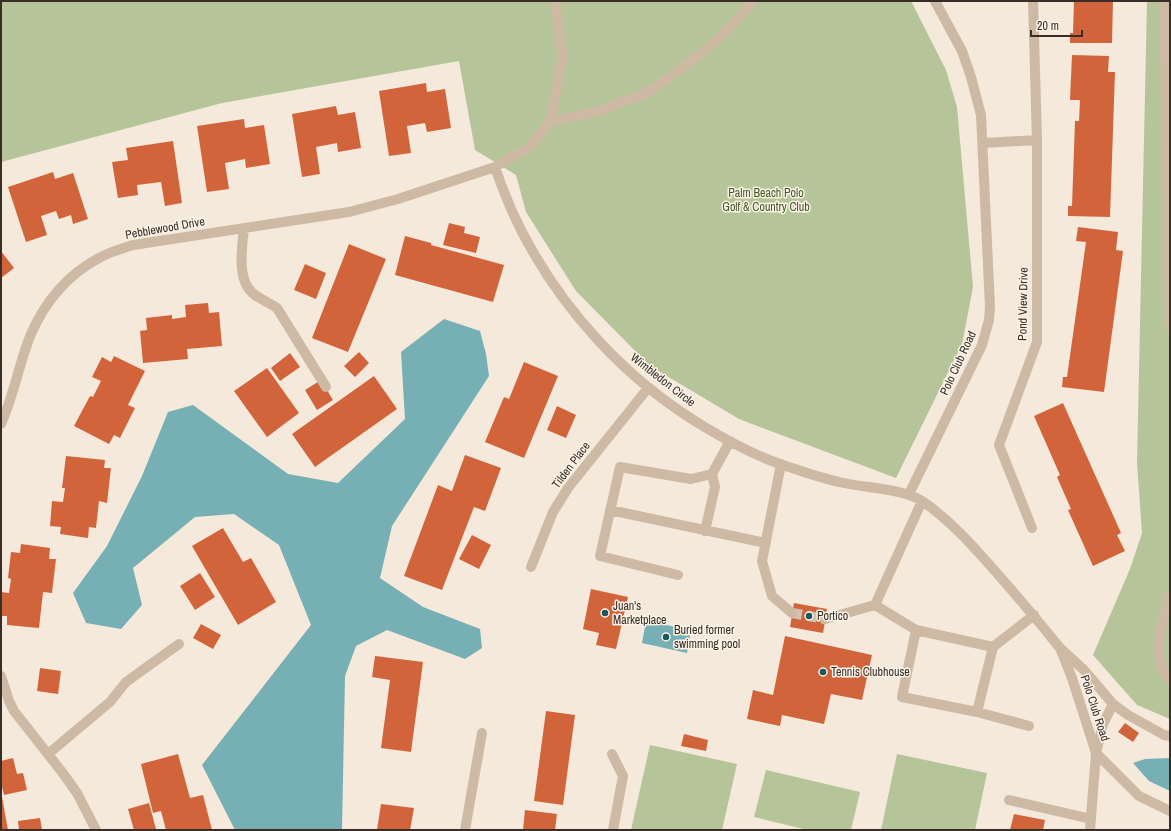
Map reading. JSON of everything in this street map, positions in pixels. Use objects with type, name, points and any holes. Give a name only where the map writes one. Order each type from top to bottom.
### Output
[{"type":"street","points":[[555,1],[562,57],[550,122],[598,111],[648,92],[689,63],[723,35],[753,1]]},
{"type":"street","name":"Polo Club Road","points":[[935,1],[962,51],[971,77],[981,115],[990,320],[982,345],[909,494],[922,501],[963,535],[1034,615],[1060,648],[1084,670],[1113,704],[1128,715],[1170,736]]},
{"type":"street","name":"Pond View Drive","points":[[1032,528],[1000,445],[1037,342],[1037,140],[1033,1]]},
{"type":"street","points":[[1164,1],[1170,326]]},
{"type":"street","name":"Pebblewood Drive","points":[[1,424],[31,336],[41,314],[58,290],[71,277],[100,258],[133,246],[349,212],[398,199],[495,167],[527,149],[550,122]]},
{"type":"street","points":[[983,143],[1037,140]]},
{"type":"street","name":"Wimbledon Circle","points":[[495,167],[506,198],[520,227],[552,283],[587,328],[615,358],[648,388],[688,417],[730,441],[781,464],[838,482],[909,494]]},
{"type":"street","points":[[244,228],[241,254],[242,267],[249,289],[255,295],[266,300],[276,308],[326,387]]},
{"type":"street","name":"Tilden Place","points":[[531,567],[553,512],[568,488],[648,388]]},
{"type":"street","points":[[705,531],[715,487],[712,474],[730,441]]},
{"type":"street","points":[[781,464],[762,562],[772,596],[792,613]]},
{"type":"street","points":[[678,575],[600,556],[620,466],[691,479],[712,474]]},
{"type":"street","points":[[875,605],[922,501]]},
{"type":"street","points":[[610,510],[766,543]]},
{"type":"street","points":[[1169,596],[1161,627],[1160,647],[1164,673],[1170,679]]},
{"type":"street","points":[[825,618],[875,605],[916,630],[993,647]]},
{"type":"street","points":[[977,712],[993,647],[1034,615]]},
{"type":"street","points":[[916,630],[902,697],[977,712],[1029,726]]},
{"type":"street","points":[[48,754],[110,702],[126,682],[179,644]]},
{"type":"street","points":[[1160,647],[1170,649]]},
{"type":"street","name":"Polo Club Road","points":[[1060,648],[1072,678],[1096,753],[1139,796],[1170,811]]},
{"type":"street","points":[[1,676],[9,701],[14,711],[76,793],[96,830]]},
{"type":"street","points":[[1090,830],[1096,753],[1103,724],[1113,704]]},
{"type":"street","points":[[465,830],[482,733]]},
{"type":"street","points":[[612,754],[623,776],[613,830]]},
{"type":"street","points":[[1009,800],[1091,819]]},
{"type":"green space","name":"Palm Beach Polo Golf & Country Club","points":[[1,1],[911,1],[946,70],[957,107],[973,287],[962,344],[896,478],[739,419],[650,366],[576,291],[526,212],[516,175],[475,150],[459,61],[222,103],[1,162]]},
{"type":"green space","points":[[1147,1],[1170,1],[1170,719],[1137,705],[1093,655],[1130,569],[1142,533],[1137,463]]},
{"type":"green space","points":[[650,745],[737,764],[722,830],[631,830]]},
{"type":"green space","points":[[897,754],[987,773],[975,830],[881,830]]},
{"type":"green space","points":[[766,770],[860,792],[851,830],[808,830],[754,817]]},
{"type":"water","points":[[444,319],[480,331],[486,354],[489,376],[392,526],[380,578],[423,607],[480,629],[482,648],[465,659],[387,630],[356,646],[345,676],[342,830],[235,830],[202,765],[311,625],[279,545],[234,514],[195,517],[133,568],[142,605],[121,629],[86,623],[73,593],[107,546],[142,476],[168,412],[193,405],[288,474],[338,483],[405,419],[401,352]]},
{"type":"water","name":"Buried former swimming pool","points":[[646,621],[691,630],[687,653],[642,643]]},
{"type":"water","points":[[1170,758],[1170,791],[1149,781],[1133,763],[1145,759]]},
{"type":"building","points":[[1074,1],[1113,1],[1112,43],[1070,43],[1070,33],[1073,33]]},
{"type":"building","points":[[1072,55],[1109,56],[1108,72],[1115,72],[1110,217],[1068,216],[1068,206],[1072,206],[1075,121],[1079,121],[1080,100],[1070,100]]},
{"type":"building","points":[[426,83],[427,92],[445,89],[451,128],[427,132],[425,123],[407,126],[411,153],[389,156],[379,91]]},
{"type":"building","points":[[336,106],[338,115],[355,112],[361,148],[338,152],[337,143],[316,147],[320,174],[302,177],[292,114]]},
{"type":"building","points":[[244,119],[245,128],[264,125],[270,164],[246,168],[245,159],[225,163],[229,189],[207,192],[197,126]]},
{"type":"building","points":[[173,141],[182,203],[165,206],[161,182],[137,185],[138,195],[118,198],[112,162],[128,160],[126,148]]},
{"type":"building","points":[[53,172],[55,179],[73,173],[88,219],[73,224],[71,215],[59,219],[56,211],[41,216],[47,235],[26,242],[8,187]]},
{"type":"building","points":[[449,223],[465,227],[464,233],[480,237],[476,253],[443,245]]},
{"type":"building","points":[[1078,227],[1118,232],[1116,250],[1123,251],[1104,392],[1062,387],[1063,377],[1067,377],[1086,242],[1076,241]]},
{"type":"building","points":[[405,236],[431,243],[431,245],[504,265],[493,302],[395,275]]},
{"type":"building","points":[[349,244],[386,259],[348,352],[312,338]]},
{"type":"building","points":[[1,251],[14,268],[1,278]]},
{"type":"building","points":[[305,264],[326,273],[316,299],[294,290]]},
{"type":"building","points":[[208,303],[209,313],[219,312],[222,346],[187,349],[188,359],[143,363],[140,331],[147,330],[146,318],[172,315],[172,319],[186,317],[185,305]]},
{"type":"building","points":[[359,352],[369,363],[355,377],[344,366]]},
{"type":"building","points":[[290,353],[300,367],[280,381],[271,368]]},
{"type":"building","points":[[114,356],[145,371],[128,405],[135,408],[120,438],[114,435],[109,444],[74,426],[90,396],[93,397],[101,381],[92,377],[102,357],[111,362]]},
{"type":"building","points":[[524,362],[558,376],[524,458],[485,442],[504,397],[509,399]]},
{"type":"building","points":[[267,368],[299,413],[267,437],[234,391]]},
{"type":"building","points":[[374,376],[397,409],[315,467],[292,434]]},
{"type":"building","points":[[321,380],[333,400],[317,410],[305,390]]},
{"type":"building","points":[[1063,403],[1121,533],[1117,535],[1125,551],[1093,566],[1068,510],[1071,509],[1057,477],[1060,475],[1034,416]]},
{"type":"building","points":[[557,406],[576,415],[566,438],[547,430]]},
{"type":"building","points":[[465,455],[501,468],[485,511],[474,507],[442,590],[404,576],[438,485],[452,491]]},
{"type":"building","points":[[66,456],[105,460],[104,468],[111,468],[107,503],[99,501],[96,528],[89,527],[88,538],[60,534],[61,527],[50,526],[52,501],[63,502],[65,488],[62,488]]},
{"type":"building","points":[[223,528],[243,562],[251,558],[276,602],[238,625],[192,546]]},
{"type":"building","points":[[472,535],[491,545],[479,569],[459,559]]},
{"type":"building","points":[[21,544],[50,548],[49,559],[56,559],[52,593],[43,592],[39,628],[7,625],[7,616],[1,616],[1,592],[9,593],[11,579],[8,578],[11,552],[20,553]]},
{"type":"building","points":[[200,573],[215,597],[195,610],[180,586]]},
{"type":"building","name":"Juan's Marketplace","points":[[591,589],[628,597],[616,649],[596,645],[599,633],[583,629]]},
{"type":"building","name":"Portico","points":[[794,603],[827,609],[823,633],[790,627]]},
{"type":"building","points":[[201,624],[221,635],[213,649],[193,638]]},
{"type":"building","name":"Tennis Clubhouse","points":[[785,636],[872,655],[862,700],[831,694],[824,724],[782,715],[780,726],[747,719],[753,690],[773,695]]},
{"type":"building","points":[[375,656],[423,662],[411,752],[381,748],[390,680],[372,677]]},
{"type":"building","points":[[40,668],[61,671],[58,694],[37,691]]},
{"type":"building","points":[[546,711],[575,715],[563,805],[534,801]]},
{"type":"building","points":[[1125,723],[1139,733],[1133,742],[1118,732]]},
{"type":"building","points":[[684,734],[708,740],[706,751],[681,746]]},
{"type":"building","points":[[178,754],[190,798],[203,795],[212,830],[166,830],[161,811],[153,813],[141,764]]},
{"type":"building","points":[[13,758],[17,774],[23,773],[27,790],[4,795],[1,782],[1,761]]},
{"type":"building","points":[[2,797],[8,830],[1,830]]},
{"type":"building","points":[[149,803],[156,829],[134,830],[128,809]]},
{"type":"building","points":[[381,804],[414,808],[410,830],[377,830]]},
{"type":"building","points":[[525,810],[557,814],[555,830],[523,830]]},
{"type":"building","points":[[1014,814],[1045,820],[1043,830],[1010,830]]},
{"type":"building","points":[[40,818],[42,830],[19,830],[18,821]]},
{"type":"tunnel","points":[[792,613],[825,619]]},
{"type":"place","name":"Juan's Marketplace","points":[[605,613]]},
{"type":"place","name":"Portico","points":[[809,616]]},
{"type":"place","name":"Buried former swimming pool","points":[[666,637]]},
{"type":"place","name":"Tennis Clubhouse","points":[[823,672]]}]
